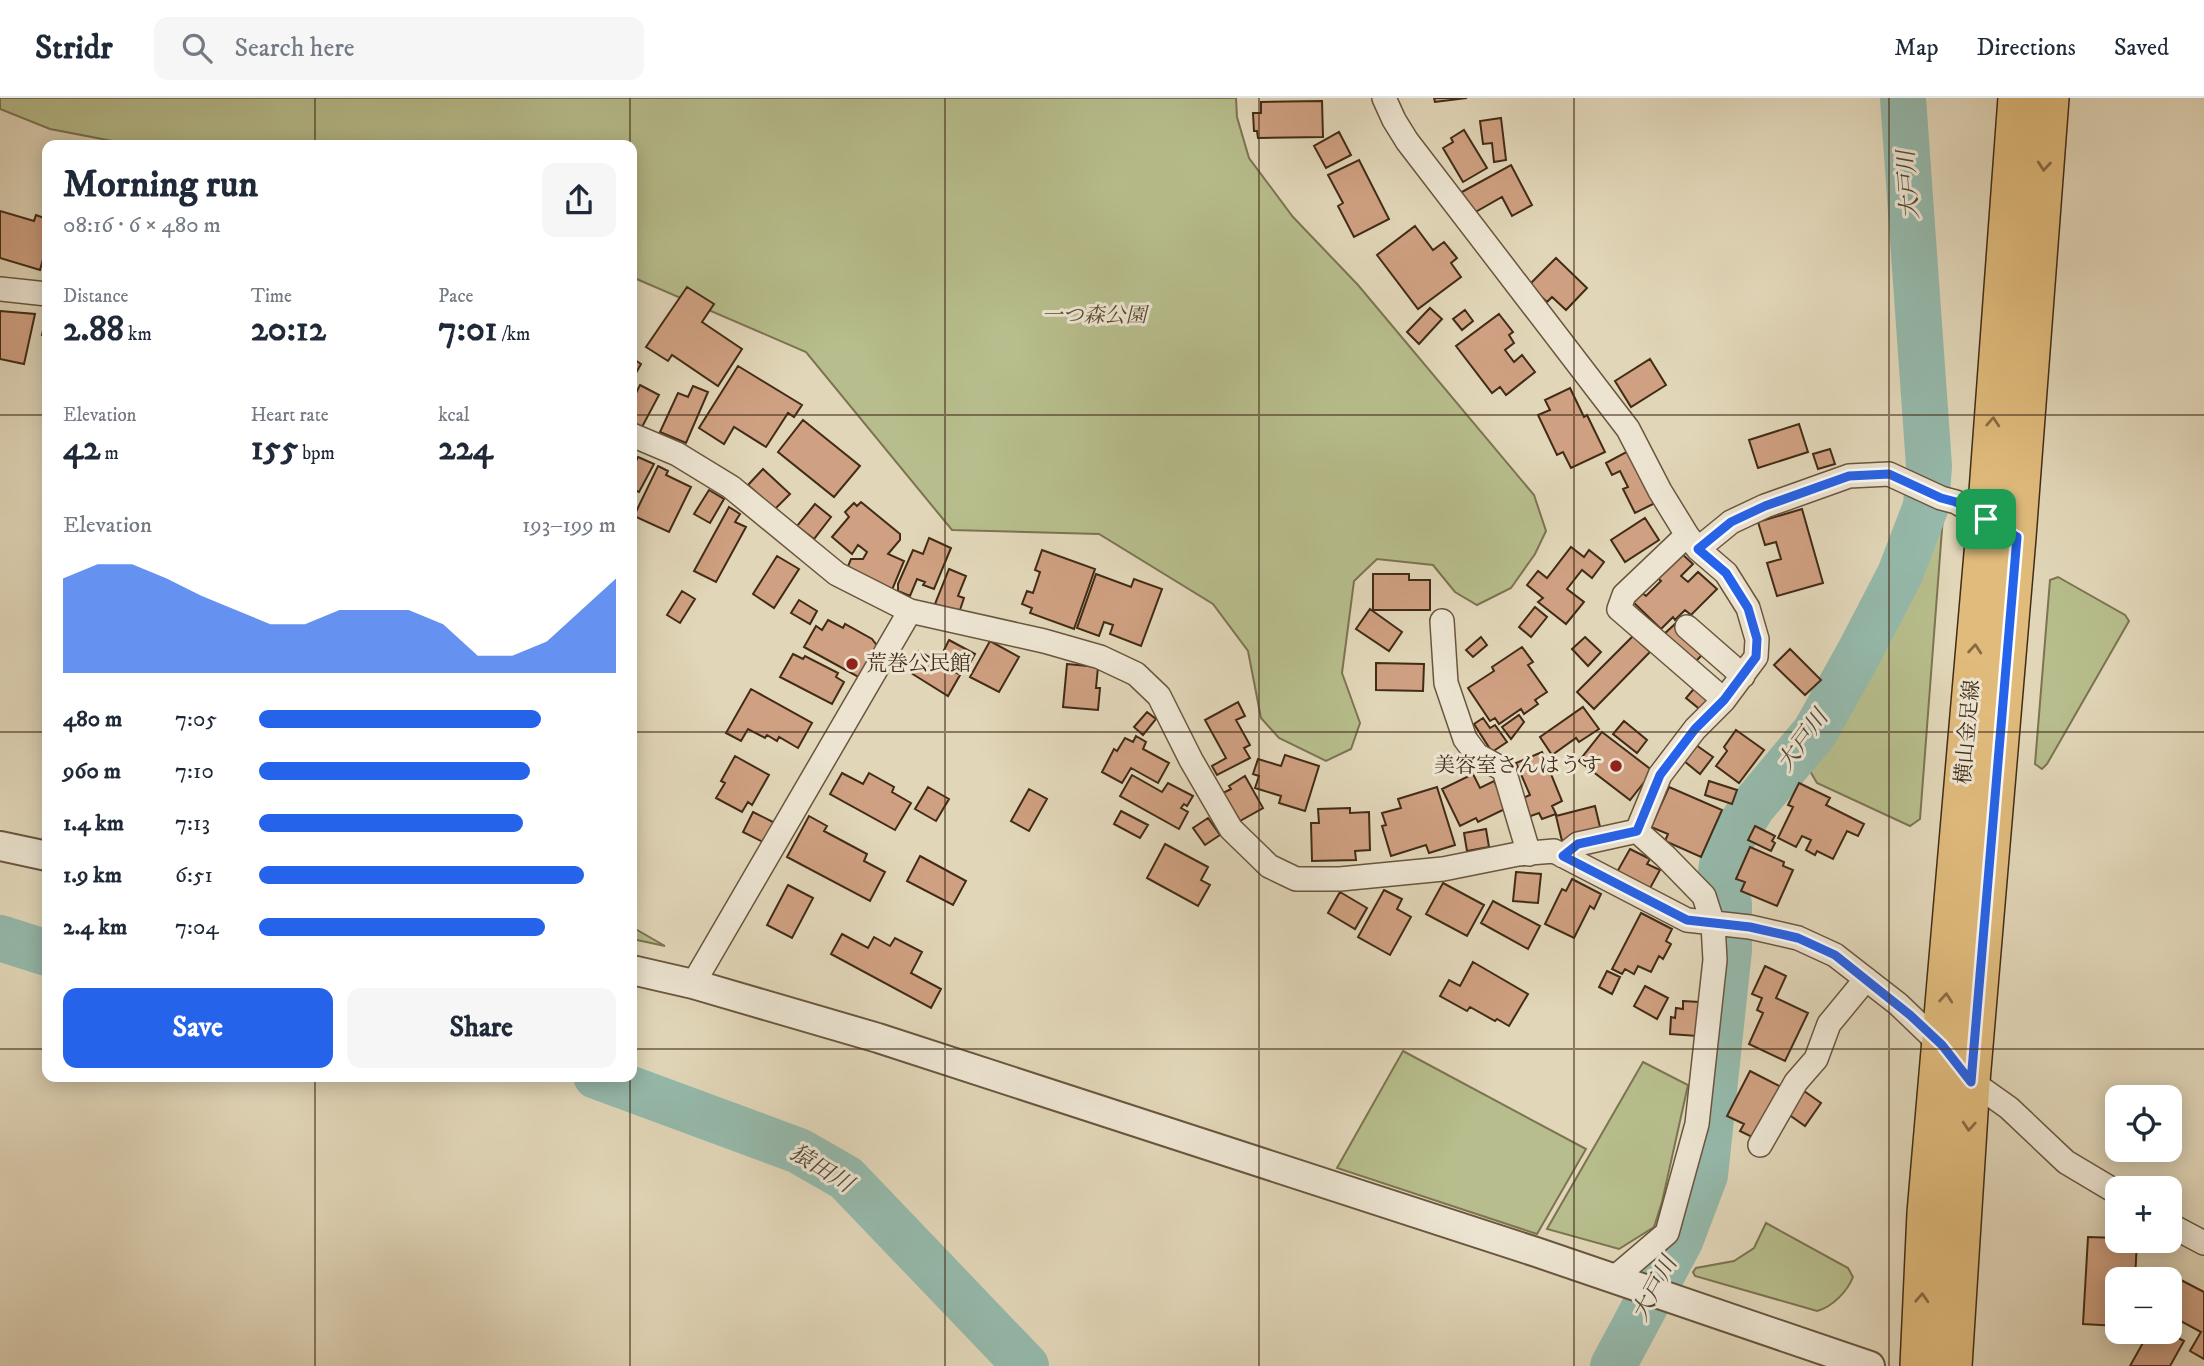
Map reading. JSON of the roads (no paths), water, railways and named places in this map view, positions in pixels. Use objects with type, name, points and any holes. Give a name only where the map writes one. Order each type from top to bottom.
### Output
[{"type":"main road","name":"横山金足線","points":[[1919,1366],[1926,1213],[1986,519],[2017,98]]},
{"type":"main road","name":"横山金足線","points":[[1953,1366],[1971,1082],[2017,537],[2050,98]]},
{"type":"street","points":[[1384,98],[1407,141],[1628,429],[1660,491],[1692,542],[1726,573],[1748,608],[1757,639],[1756,657],[1724,700],[1695,729],[1660,775],[1637,831]]},
{"type":"street","points":[[0,289],[42,293]]},
{"type":"street","points":[[637,437],[677,454],[731,486],[837,575],[910,611],[1100,656],[1136,674],[1159,696],[1191,760],[1231,829],[1269,866],[1296,878],[1340,879],[1443,869],[1529,853],[1554,852],[1687,920],[1750,927],[1798,938],[1835,955],[1898,1003],[1942,1045],[1971,1082],[2009,1108],[2066,1162],[2105,1185]]},
{"type":"street","points":[[1724,700],[1619,609],[1624,595],[1692,542],[1765,506],[1849,476],[1889,474],[1956,502],[2017,537]]},
{"type":"street","points":[[693,984],[910,611]]},
{"type":"street","points":[[1442,621],[1446,683],[1465,738],[1477,755],[1504,770],[1529,853]]},
{"type":"street","points":[[1687,626],[1743,676]]},
{"type":"street","points":[[1563,856],[1578,844],[1637,831]]},
{"type":"street","points":[[1622,1282],[1667,1233],[1682,1184],[1697,1124],[1715,960],[1714,924],[1704,897],[1637,831]]},
{"type":"street","points":[[0,846],[42,855]]},
{"type":"street","points":[[637,971],[693,984],[891,1042],[1870,1366]]},
{"type":"street","points":[[1760,1145],[1796,1082],[1816,1059],[1829,1024],[1866,979]]},
{"type":"street","points":[[2182,1231],[2204,1243]]},
{"type":"waterway","name":"大戸川","points":[[1613,1366],[1680,1241],[1705,1175],[1729,950],[1729,904],[1720,878],[1724,851],[1753,806],[1815,732],[1900,574],[1926,506],[1929,466],[1903,98]]},
{"type":"waterway","name":"猿田川","points":[[0,938],[42,951]]},
{"type":"waterway","name":"猿田川","points":[[612,1082],[799,1151],[846,1178],[1026,1366]]},
{"type":"place","name":"荒巻公民館","points":[[852,664]]},
{"type":"place","name":"美容室さんはうす","points":[[1616,766]]},
{"type":"park label","name":"一つ森公園","points":[[1094,316]]}]
